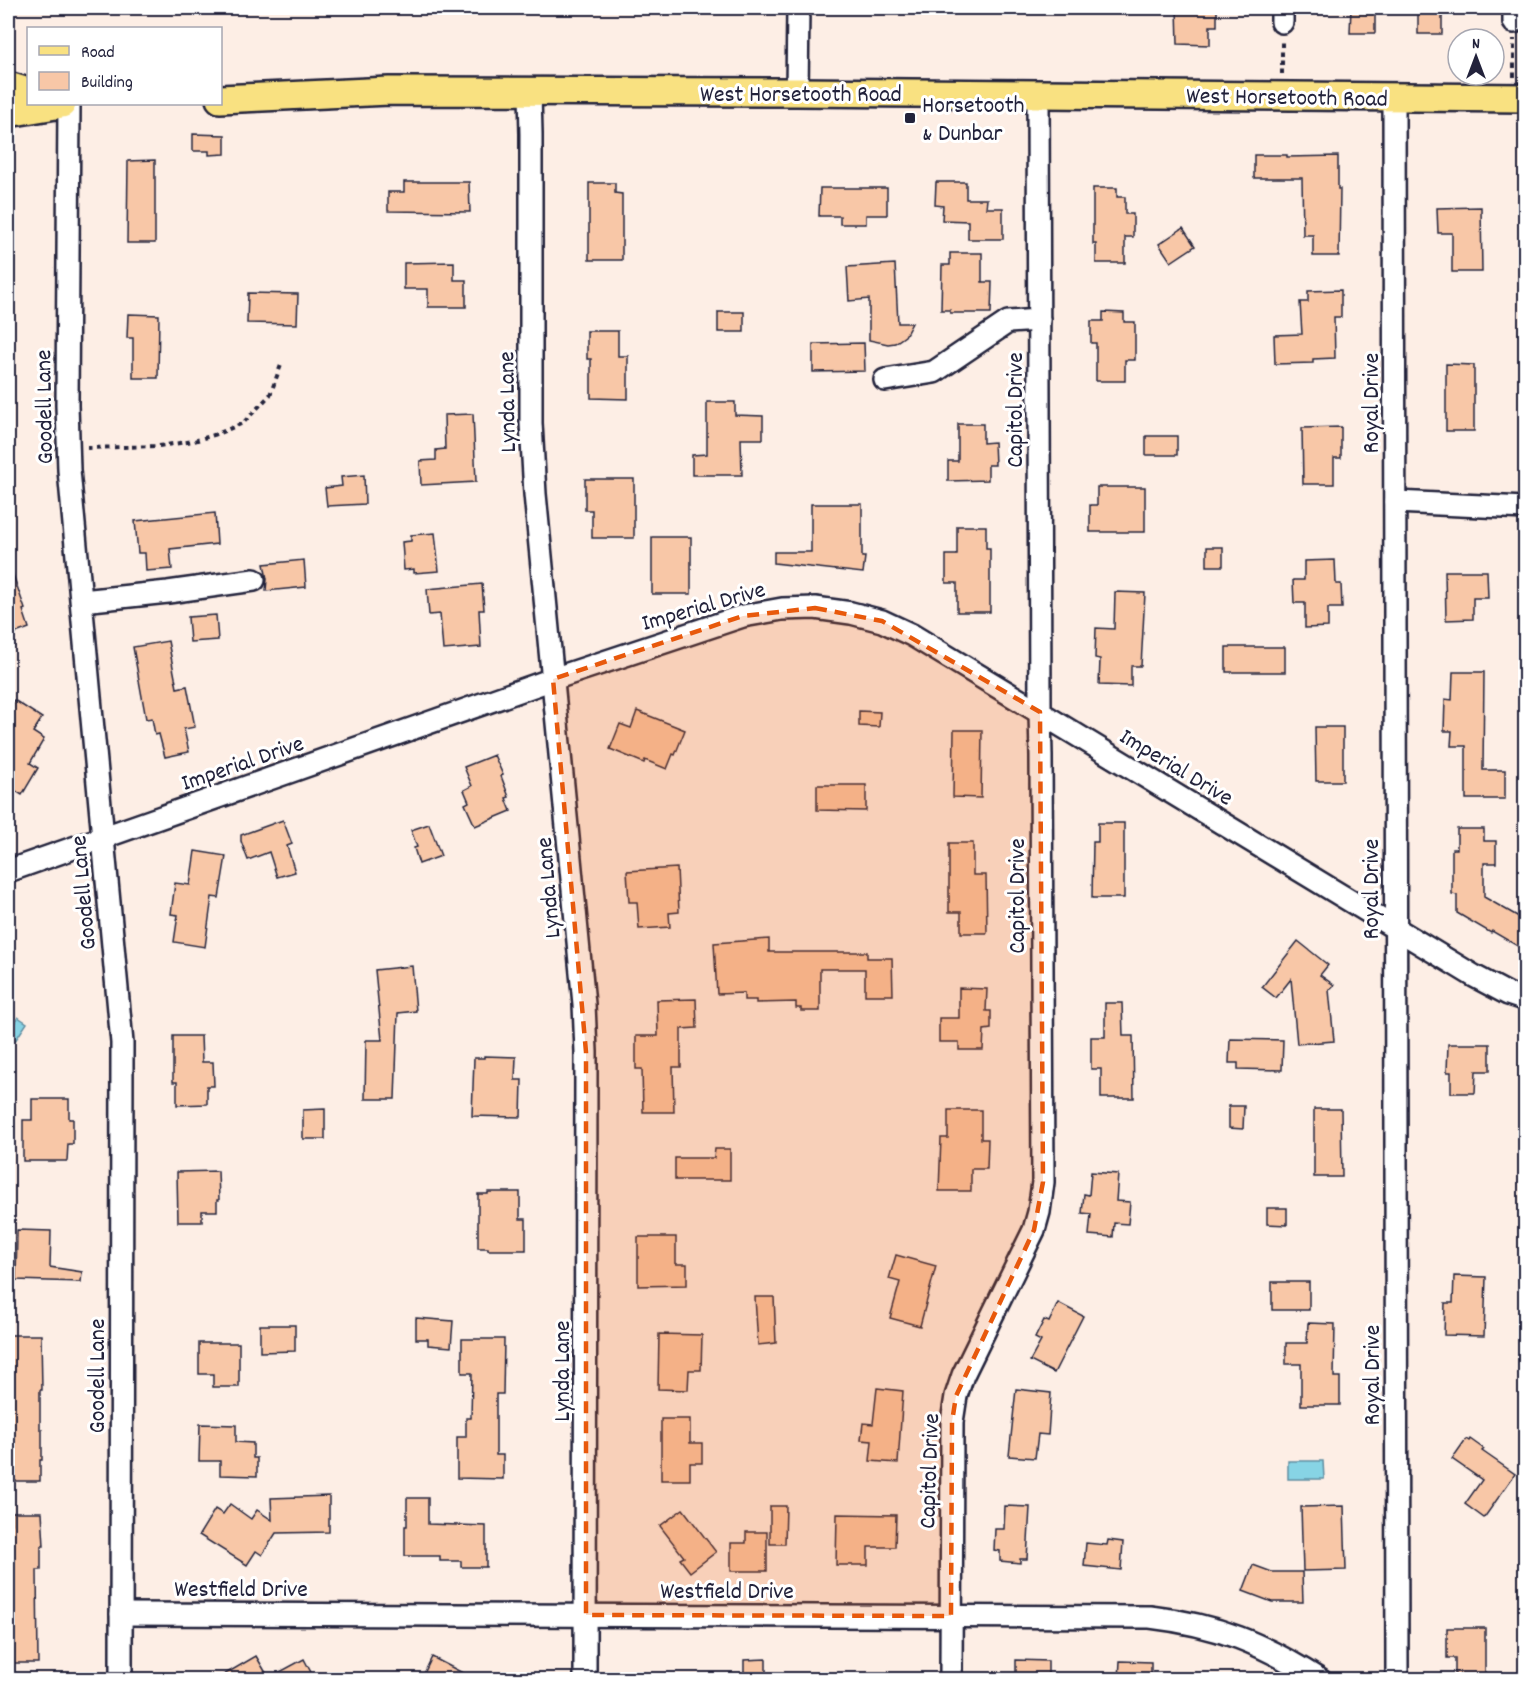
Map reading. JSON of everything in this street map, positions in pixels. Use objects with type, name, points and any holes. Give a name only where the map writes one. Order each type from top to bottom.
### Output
[{"type":"main road","points":[[8,86],[27,92]]},
{"type":"main road","name":"West Horsetooth Road","points":[[222,99],[388,91],[1520,98]]},
{"type":"main road","points":[[8,113],[56,105]]},
{"type":"street","points":[[797,92],[798,8]]},
{"type":"street","name":"Lynda Lane","points":[[530,93],[531,423],[535,494],[584,1004],[586,1052],[585,1680]]},
{"type":"street","name":"Capitol Drive","points":[[951,1680],[952,1422],[956,1396],[963,1376],[1034,1230],[1043,1182],[1038,94]]},
{"type":"street","name":"Royal Drive","points":[[1394,98],[1396,1680]]},
{"type":"street","name":"Goodell Lane","points":[[69,105],[67,381],[69,448],[122,1043],[121,1680]]},
{"type":"street","points":[[885,380],[934,372],[1008,322],[1039,320]]},
{"type":"street","points":[[1395,502],[1526,508]]},
{"type":"street","points":[[82,601],[254,580]]},
{"type":"street","name":"Imperial Drive","points":[[8,871],[553,679],[742,616],[782,609],[815,608],[851,612],[882,621],[912,635],[1474,976],[1526,1000]]},
{"type":"street","name":"Westfield Drive","points":[[121,1614],[1150,1617],[1177,1620],[1246,1639],[1277,1653],[1320,1680]]},
{"type":"path","points":[[1281,96],[1282,15]]},
{"type":"path","points":[[1514,15],[1520,98]]},
{"type":"path","points":[[69,448],[159,446],[194,441],[218,434],[243,423],[270,395],[281,365]]},
{"type":"highlighted area","points":[[815,608],[882,621],[1040,712],[1043,1182],[1034,1230],[956,1396],[952,1422],[951,1616],[586,1615],[586,1052],[553,679],[743,616]]},
{"type":"water","points":[[18,1017],[27,1023],[15,1041],[8,1036],[8,1033]]},
{"type":"water","points":[[1288,1461],[1323,1461],[1324,1479],[1288,1479]]},
{"type":"building","points":[[1177,8],[1217,8],[1217,26],[1210,26],[1210,45],[1178,44]]},
{"type":"building","points":[[1351,8],[1375,8],[1375,33],[1350,33]]},
{"type":"building","points":[[1418,8],[1442,8],[1442,34],[1418,34]]},
{"type":"building","points":[[193,134],[225,135],[225,154],[209,155],[209,151],[193,151]]},
{"type":"building","points":[[1254,155],[1338,156],[1339,256],[1313,256],[1313,235],[1303,235],[1302,178],[1254,178]]},
{"type":"building","points":[[155,160],[155,243],[127,243],[128,161]]},
{"type":"building","points":[[404,182],[469,182],[470,212],[388,211],[388,192],[404,192]]},
{"type":"building","points":[[936,182],[966,182],[966,199],[987,199],[986,208],[1003,208],[1003,239],[968,239],[968,221],[942,220],[943,206],[935,205]]},
{"type":"building","points":[[589,183],[615,183],[615,193],[622,194],[622,260],[589,260]]},
{"type":"building","points":[[820,188],[887,188],[887,215],[866,215],[866,224],[840,224],[840,216],[819,216]]},
{"type":"building","points":[[1093,188],[1117,188],[1117,197],[1125,197],[1125,214],[1133,214],[1133,237],[1125,237],[1125,263],[1096,263],[1096,244],[1093,244]]},
{"type":"building","points":[[1481,207],[1482,272],[1452,272],[1452,233],[1438,233],[1437,208]]},
{"type":"building","points":[[1183,228],[1195,246],[1171,262],[1159,244]]},
{"type":"building","points":[[950,253],[982,253],[982,282],[992,282],[991,313],[950,313],[950,310],[941,310],[942,265],[950,265]]},
{"type":"building","points":[[454,262],[454,280],[466,280],[466,307],[428,307],[428,289],[404,289],[404,263]]},
{"type":"building","points":[[895,264],[898,323],[912,323],[905,336],[895,343],[869,340],[869,299],[849,301],[847,267]]},
{"type":"building","points":[[1341,290],[1341,317],[1334,317],[1335,358],[1313,359],[1313,363],[1275,364],[1274,335],[1302,334],[1300,302],[1308,302],[1308,291]]},
{"type":"building","points":[[248,293],[298,294],[297,324],[247,323]]},
{"type":"building","points":[[718,312],[744,312],[744,332],[718,332]]},
{"type":"building","points":[[1103,312],[1124,313],[1124,322],[1135,322],[1135,360],[1125,360],[1125,381],[1096,381],[1096,343],[1091,343],[1091,321],[1103,321]]},
{"type":"building","points":[[128,314],[159,315],[158,378],[133,378],[133,338],[127,338]]},
{"type":"building","points":[[587,331],[618,331],[618,356],[628,356],[628,399],[591,398],[591,359],[587,359]]},
{"type":"building","points":[[864,343],[865,371],[813,372],[813,344]]},
{"type":"building","points":[[1446,364],[1474,365],[1474,431],[1446,431]]},
{"type":"building","points":[[707,402],[735,402],[735,415],[763,416],[763,439],[741,439],[742,475],[692,475],[692,455],[707,454]]},
{"type":"building","points":[[473,414],[476,482],[421,485],[420,461],[436,460],[436,450],[445,449],[444,415]]},
{"type":"building","points":[[958,424],[983,424],[983,443],[994,442],[995,465],[988,465],[988,480],[948,481],[948,461],[958,461]]},
{"type":"building","points":[[1341,427],[1341,458],[1334,458],[1334,484],[1303,484],[1302,428]]},
{"type":"building","points":[[1146,436],[1177,436],[1177,455],[1146,455]]},
{"type":"building","points":[[364,475],[365,504],[327,506],[325,488],[342,486],[341,477]]},
{"type":"building","points":[[585,479],[634,479],[634,538],[592,538],[592,510],[585,510]]},
{"type":"building","points":[[1097,487],[1145,487],[1145,532],[1090,532],[1090,505],[1097,505]]},
{"type":"building","points":[[811,504],[862,504],[862,557],[865,557],[863,573],[774,563],[774,552],[811,552]]},
{"type":"building","points":[[215,513],[217,544],[170,549],[172,569],[146,571],[145,553],[138,553],[135,521]]},
{"type":"building","points":[[957,526],[986,526],[986,548],[990,548],[990,612],[957,612],[957,583],[946,583],[946,555],[957,555]]},
{"type":"building","points":[[435,533],[439,571],[414,573],[414,569],[404,570],[402,542],[411,541],[411,535]]},
{"type":"building","points":[[652,537],[691,537],[691,594],[652,594]]},
{"type":"building","points":[[1207,547],[1223,547],[1223,566],[1207,566]]},
{"type":"building","points":[[304,560],[306,587],[266,591],[267,579],[264,564]]},
{"type":"building","points":[[1335,560],[1336,584],[1341,584],[1342,608],[1328,608],[1328,627],[1305,628],[1305,603],[1294,603],[1293,580],[1304,580],[1304,561]]},
{"type":"building","points":[[8,566],[10,566],[25,609],[23,610],[29,628],[8,636]]},
{"type":"building","points":[[1445,571],[1487,571],[1488,598],[1473,598],[1473,619],[1446,620]]},
{"type":"building","points":[[482,584],[484,610],[479,610],[481,647],[443,650],[440,614],[429,615],[427,589]]},
{"type":"building","points":[[1115,592],[1145,593],[1141,666],[1131,666],[1131,686],[1099,685],[1100,659],[1095,658],[1096,628],[1114,629]]},
{"type":"building","points":[[216,615],[218,640],[190,642],[188,617]]},
{"type":"building","points":[[168,641],[177,688],[187,686],[195,727],[184,729],[189,752],[165,757],[159,734],[155,735],[152,718],[146,719],[133,647]]},
{"type":"building","points":[[1226,647],[1285,647],[1285,672],[1226,672]]},
{"type":"building","points":[[1453,672],[1484,672],[1483,770],[1505,770],[1505,799],[1466,799],[1466,746],[1451,746],[1452,731],[1444,731],[1445,699],[1452,700]]},
{"type":"building","points":[[14,700],[42,718],[33,732],[44,739],[30,763],[38,768],[22,795],[8,786],[8,738],[13,728],[8,725],[8,710]]},
{"type":"building","points":[[637,711],[685,730],[667,769],[645,760],[644,763],[610,749],[620,724],[631,728]]},
{"type":"building","points":[[859,711],[880,712],[879,727],[859,726]]},
{"type":"building","points":[[1315,727],[1343,727],[1343,781],[1316,781]]},
{"type":"building","points":[[954,730],[982,730],[981,798],[953,797]]},
{"type":"building","points":[[494,755],[503,775],[501,776],[509,797],[506,798],[511,811],[475,826],[465,804],[469,802],[464,790],[472,786],[464,767]]},
{"type":"building","points":[[817,785],[866,785],[866,811],[817,810]]},
{"type":"building","points":[[283,820],[292,844],[287,846],[295,872],[277,877],[269,852],[248,860],[241,835]]},
{"type":"building","points":[[1098,823],[1124,823],[1124,898],[1092,898],[1093,842],[1098,842]]},
{"type":"building","points":[[429,824],[441,856],[419,864],[414,848],[417,847],[411,830]]},
{"type":"building","points":[[1457,829],[1484,829],[1484,841],[1496,841],[1496,863],[1484,863],[1484,897],[1526,921],[1526,951],[1457,913],[1457,895],[1452,894],[1452,849],[1457,849]]},
{"type":"building","points":[[949,843],[973,843],[973,875],[986,875],[987,933],[961,933],[961,912],[949,912]]},
{"type":"building","points":[[195,851],[226,856],[219,898],[212,897],[205,947],[174,942],[178,915],[171,914],[175,883],[190,885]]},
{"type":"building","points":[[677,868],[679,912],[669,913],[670,927],[639,929],[637,902],[629,902],[627,871]]},
{"type":"building","points":[[769,939],[769,952],[867,952],[867,958],[892,958],[893,995],[865,995],[865,969],[820,969],[820,1011],[801,1011],[801,1008],[796,1008],[796,1002],[756,1003],[756,1000],[744,1000],[744,993],[717,994],[714,943]]},
{"type":"building","points":[[1298,941],[1328,965],[1320,975],[1334,985],[1329,990],[1334,1041],[1297,1044],[1291,979],[1276,998],[1262,987]]},
{"type":"building","points":[[412,966],[416,1011],[398,1013],[395,1099],[365,1099],[366,1040],[382,1040],[375,970]]},
{"type":"building","points":[[959,988],[987,989],[986,1011],[991,1011],[991,1029],[984,1030],[983,1050],[959,1050],[959,1042],[939,1042],[939,1018],[959,1018]]},
{"type":"building","points":[[696,999],[697,1028],[681,1029],[681,1067],[673,1067],[674,1112],[643,1112],[642,1069],[636,1069],[636,1036],[658,1036],[657,1000]]},
{"type":"building","points":[[1105,1003],[1122,1003],[1123,1036],[1133,1036],[1134,1098],[1101,1098],[1101,1069],[1091,1069],[1091,1037],[1105,1037]]},
{"type":"building","points":[[173,1036],[201,1036],[202,1062],[213,1062],[214,1086],[207,1086],[207,1104],[177,1105],[177,1082],[173,1082]]},
{"type":"building","points":[[1230,1039],[1283,1040],[1282,1070],[1238,1069],[1238,1063],[1229,1063]]},
{"type":"building","points":[[1448,1044],[1490,1044],[1490,1071],[1476,1071],[1475,1093],[1451,1093],[1451,1072],[1447,1072]]},
{"type":"building","points":[[484,1056],[516,1057],[515,1080],[522,1080],[521,1117],[472,1116],[474,1058],[484,1058]]},
{"type":"building","points":[[32,1099],[69,1099],[69,1119],[73,1119],[73,1144],[68,1144],[67,1161],[23,1161],[23,1120],[32,1120]]},
{"type":"building","points":[[1229,1106],[1244,1106],[1243,1129],[1229,1128]]},
{"type":"building","points":[[325,1109],[325,1139],[303,1139],[303,1110]]},
{"type":"building","points":[[1314,1109],[1341,1109],[1342,1177],[1314,1177]]},
{"type":"building","points":[[948,1110],[981,1110],[981,1139],[988,1139],[987,1169],[971,1169],[971,1191],[939,1191],[941,1138],[948,1138]]},
{"type":"building","points":[[715,1149],[730,1149],[730,1180],[675,1180],[675,1158],[714,1158]]},
{"type":"building","points":[[218,1171],[217,1211],[202,1211],[202,1222],[178,1222],[177,1172]]},
{"type":"building","points":[[1091,1172],[1118,1174],[1116,1201],[1130,1202],[1128,1224],[1114,1223],[1113,1237],[1089,1235],[1091,1214],[1082,1213],[1084,1194],[1089,1195]]},
{"type":"building","points":[[488,1192],[520,1192],[520,1219],[526,1219],[526,1250],[478,1248],[478,1194],[488,1194]]},
{"type":"building","points":[[1267,1208],[1287,1208],[1287,1225],[1267,1224]]},
{"type":"building","points":[[17,1230],[51,1231],[50,1267],[82,1272],[81,1282],[16,1280]]},
{"type":"building","points":[[638,1237],[676,1237],[676,1264],[687,1264],[687,1285],[638,1286]]},
{"type":"building","points":[[896,1255],[936,1266],[920,1326],[890,1318],[900,1282],[889,1279]]},
{"type":"building","points":[[1454,1276],[1486,1277],[1484,1336],[1444,1335],[1445,1303],[1453,1303]]},
{"type":"building","points":[[1272,1282],[1309,1282],[1309,1310],[1272,1310]]},
{"type":"building","points":[[755,1297],[774,1297],[776,1343],[758,1345]]},
{"type":"building","points":[[1058,1303],[1083,1316],[1054,1373],[1030,1361],[1041,1341],[1035,1338],[1044,1320],[1049,1322]]},
{"type":"building","points":[[416,1318],[453,1321],[451,1347],[428,1345],[428,1339],[416,1339]]},
{"type":"building","points":[[1308,1323],[1335,1324],[1334,1377],[1340,1377],[1340,1405],[1301,1405],[1301,1364],[1286,1364],[1286,1343],[1307,1343]]},
{"type":"building","points":[[260,1325],[295,1325],[295,1351],[260,1352]]},
{"type":"building","points":[[659,1334],[702,1335],[701,1370],[689,1370],[688,1390],[658,1389]]},
{"type":"building","points":[[8,1335],[41,1335],[42,1460],[40,1460],[40,1481],[11,1481],[11,1390],[8,1390]]},
{"type":"building","points":[[462,1339],[504,1339],[503,1394],[496,1394],[496,1455],[503,1455],[503,1479],[457,1478],[457,1437],[466,1437],[466,1418],[471,1418],[472,1373],[462,1373]]},
{"type":"building","points":[[199,1343],[239,1343],[239,1387],[213,1387],[213,1374],[199,1374]]},
{"type":"building","points":[[877,1388],[903,1391],[898,1463],[870,1461],[872,1441],[861,1440],[863,1423],[873,1424]]},
{"type":"building","points":[[1016,1389],[1051,1393],[1048,1435],[1038,1434],[1035,1458],[1009,1456]]},
{"type":"building","points":[[661,1419],[690,1419],[690,1443],[702,1443],[702,1463],[690,1463],[690,1480],[661,1480]]},
{"type":"building","points":[[200,1424],[236,1425],[236,1442],[253,1443],[253,1458],[257,1458],[257,1476],[220,1475],[220,1461],[199,1461]]},
{"type":"building","points":[[1466,1439],[1469,1441],[1470,1439],[1484,1449],[1482,1451],[1515,1474],[1484,1518],[1465,1504],[1482,1480],[1452,1459]]},
{"type":"building","points":[[329,1496],[329,1532],[276,1533],[262,1555],[256,1551],[247,1565],[199,1535],[215,1509],[223,1514],[230,1504],[251,1519],[257,1510],[272,1520],[271,1498]]},
{"type":"building","points":[[407,1498],[428,1498],[428,1524],[486,1526],[486,1567],[461,1567],[461,1561],[440,1561],[440,1556],[405,1556]]},
{"type":"building","points":[[770,1506],[786,1506],[785,1544],[770,1544]]},
{"type":"building","points":[[1005,1506],[1030,1507],[1027,1559],[1020,1559],[1020,1563],[1000,1561],[1000,1551],[994,1550],[995,1529],[1004,1529]]},
{"type":"building","points":[[1344,1506],[1346,1570],[1303,1571],[1301,1507]]},
{"type":"building","points":[[683,1509],[716,1552],[690,1572],[680,1559],[684,1557],[660,1526]]},
{"type":"building","points":[[12,1512],[42,1512],[44,1546],[41,1546],[41,1570],[37,1570],[38,1663],[8,1663],[8,1524],[12,1524]]},
{"type":"building","points":[[837,1514],[896,1515],[895,1547],[868,1547],[868,1565],[836,1565]]},
{"type":"building","points":[[746,1532],[767,1532],[767,1571],[731,1571],[731,1543],[746,1543]]},
{"type":"building","points":[[1108,1540],[1123,1542],[1121,1570],[1084,1566],[1086,1543],[1107,1545]]},
{"type":"building","points":[[1253,1565],[1272,1572],[1302,1572],[1303,1602],[1272,1602],[1243,1591]]},
{"type":"building","points":[[1447,1628],[1485,1628],[1485,1680],[1455,1680],[1455,1658],[1447,1658]]},
{"type":"building","points":[[256,1656],[269,1678],[304,1659],[315,1680],[215,1680]]},
{"type":"building","points":[[432,1657],[476,1680],[421,1680]]},
{"type":"building","points":[[766,1659],[766,1680],[744,1680],[744,1660]]},
{"type":"building","points":[[1016,1660],[1048,1661],[1048,1680],[1016,1680]]},
{"type":"building","points":[[1120,1661],[1151,1662],[1151,1680],[1119,1680]]},
{"type":"place","name":"Horsetooth & Dunbar","points":[[910,118]]}]
